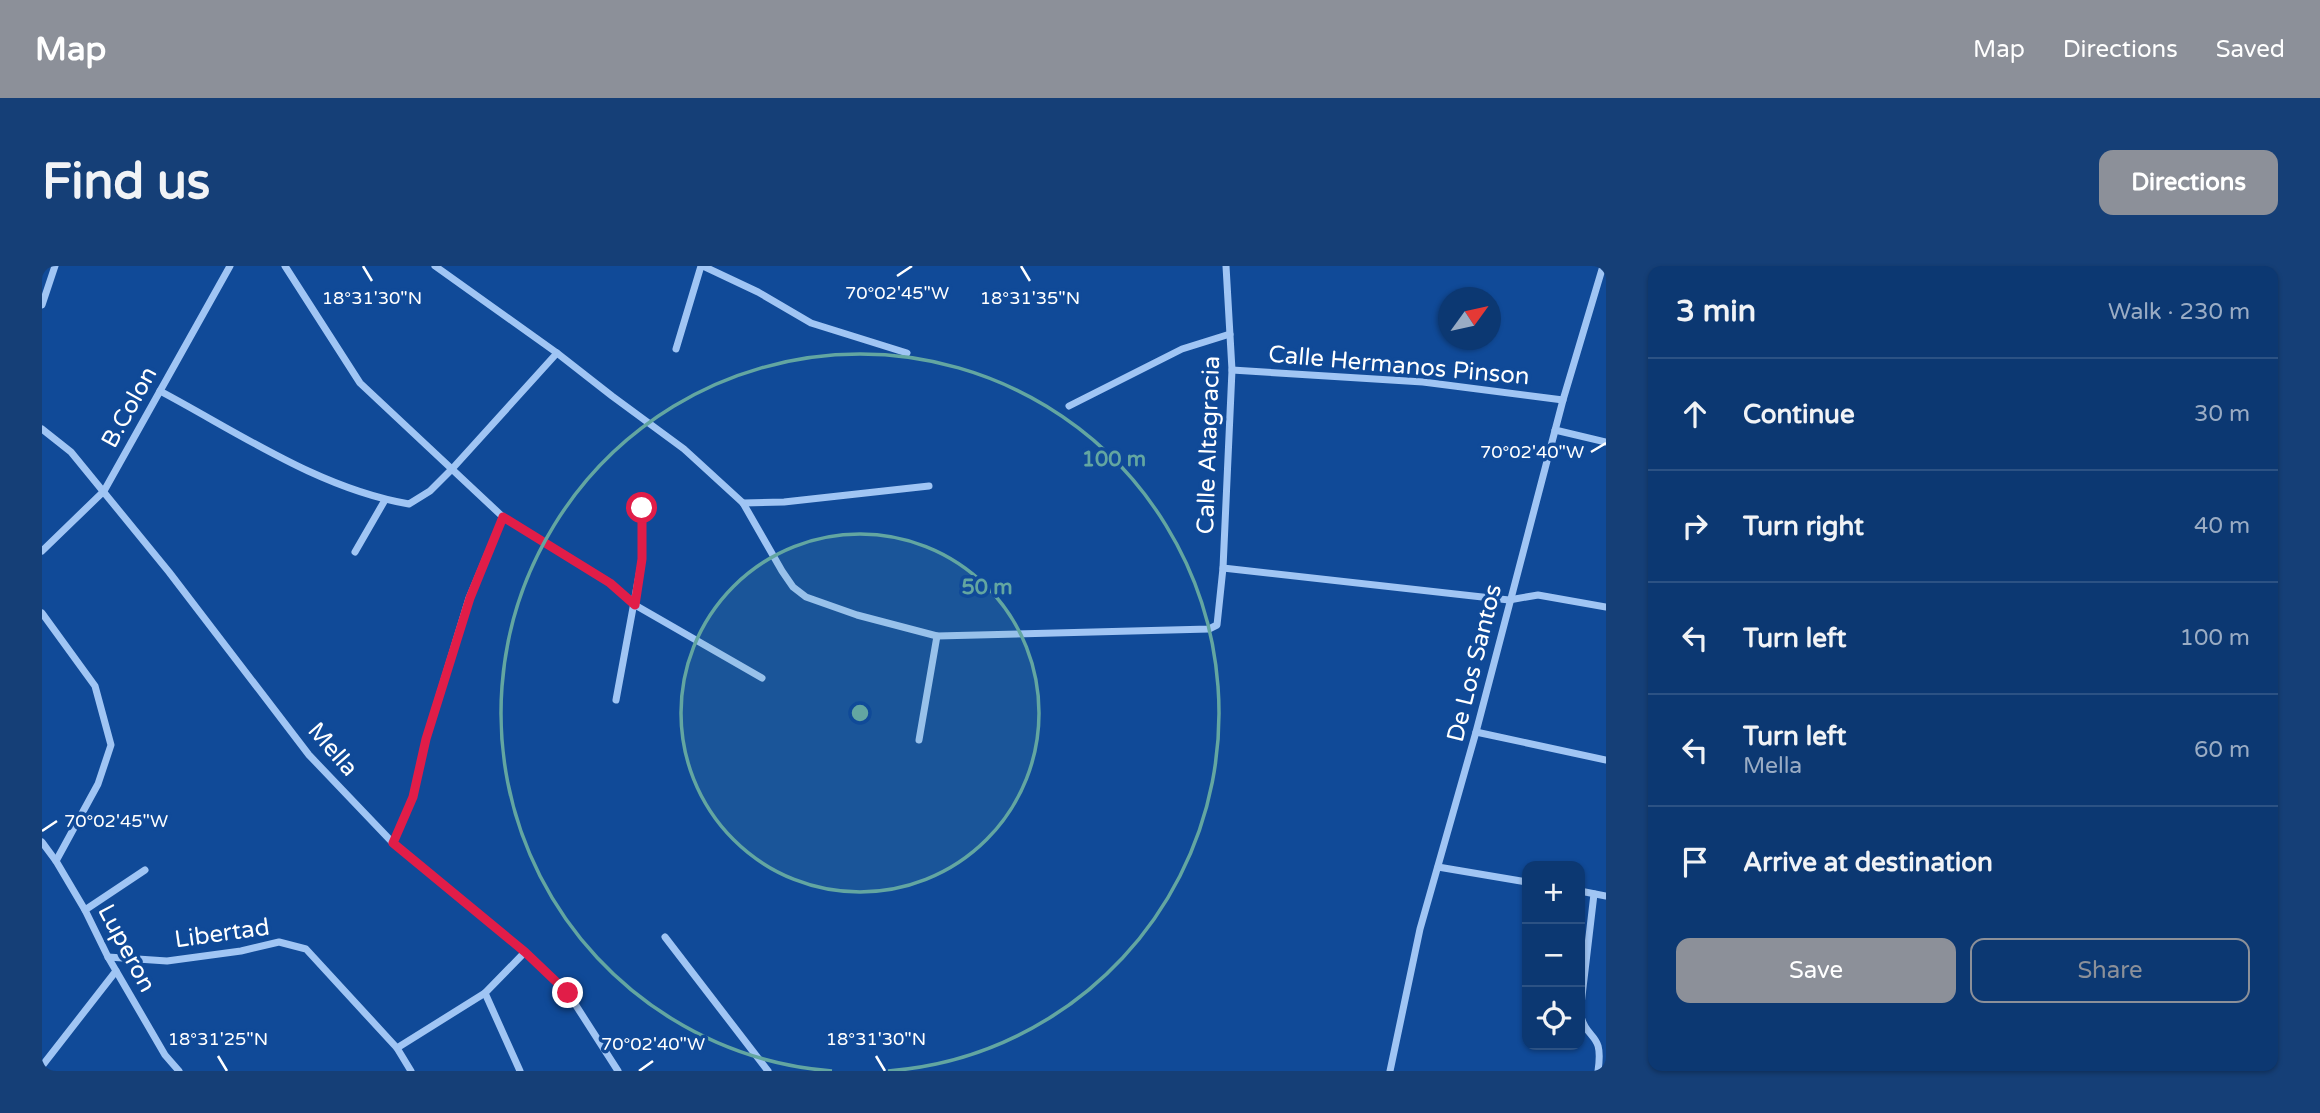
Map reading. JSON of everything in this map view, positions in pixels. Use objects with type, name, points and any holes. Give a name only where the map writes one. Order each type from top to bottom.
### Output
[{"type":"street","points":[[42,305],[55,266]]},
{"type":"street","name":"B.Colon","points":[[42,551],[104,491],[230,266]]},
{"type":"street","points":[[285,266],[360,383],[503,517],[610,583],[635,605],[762,678]]},
{"type":"street","points":[[435,266],[557,353],[684,449],[743,503],[787,579],[806,597],[857,615],[937,636],[919,740]]},
{"type":"street","points":[[676,349],[702,266],[758,292],[811,323],[907,353]]},
{"type":"street","name":"Calle Altagracia","points":[[937,636],[1209,629],[1217,625],[1223,568],[1232,370],[1226,266]]},
{"type":"street","name":"De Los Santos","points":[[1390,1071],[1420,929],[1476,732],[1563,400],[1603,266]]},
{"type":"street","points":[[1069,406],[1182,349],[1230,334]]},
{"type":"street","points":[[160,391],[307,469],[385,500],[409,504],[430,491],[452,469],[557,353]]},
{"type":"street","name":"Calle Hermanos Pinson","points":[[1232,370],[1423,382],[1563,400]]},
{"type":"street","name":"Mella","points":[[42,429],[71,452],[104,491],[309,755],[393,843],[525,952],[568,993],[618,1071]]},
{"type":"street","points":[[1555,430],[1606,442]]},
{"type":"street","points":[[743,503],[784,502],[929,486]]},
{"type":"street","points":[[355,552],[385,500]]},
{"type":"street","points":[[616,700],[642,559],[642,508]]},
{"type":"street","points":[[393,843],[413,797],[426,739],[470,598],[503,517]]},
{"type":"street","points":[[1223,568],[1509,600],[1538,595],[1606,607]]},
{"type":"street","points":[[42,613],[95,686],[111,745],[98,785],[56,861]]},
{"type":"street","points":[[1476,732],[1606,760]]},
{"type":"street","name":"Luperon","points":[[42,842],[85,910],[108,957],[165,1055],[179,1071]]},
{"type":"street","points":[[1438,867],[1522,881]]},
{"type":"street","points":[[85,910],[145,870]]},
{"type":"street","points":[[1585,892],[1606,896]]},
{"type":"street","points":[[1594,894],[1580,1013],[1583,1027],[1597,1038],[1601,1051],[1598,1071]]},
{"type":"street","points":[[665,937],[768,1071]]},
{"type":"street","name":"Libertad","points":[[108,957],[167,961],[241,951],[279,942],[306,949],[397,1048],[411,1071]]},
{"type":"street","points":[[397,1048],[485,993],[525,952]]},
{"type":"street","points":[[42,1066],[116,971]]},
{"type":"street","points":[[485,993],[520,1071]]},
{"type":"route","points":[[568,993],[525,952],[393,843],[413,797],[426,739],[470,598],[503,517],[610,583],[635,605],[642,559],[642,508]]}]
